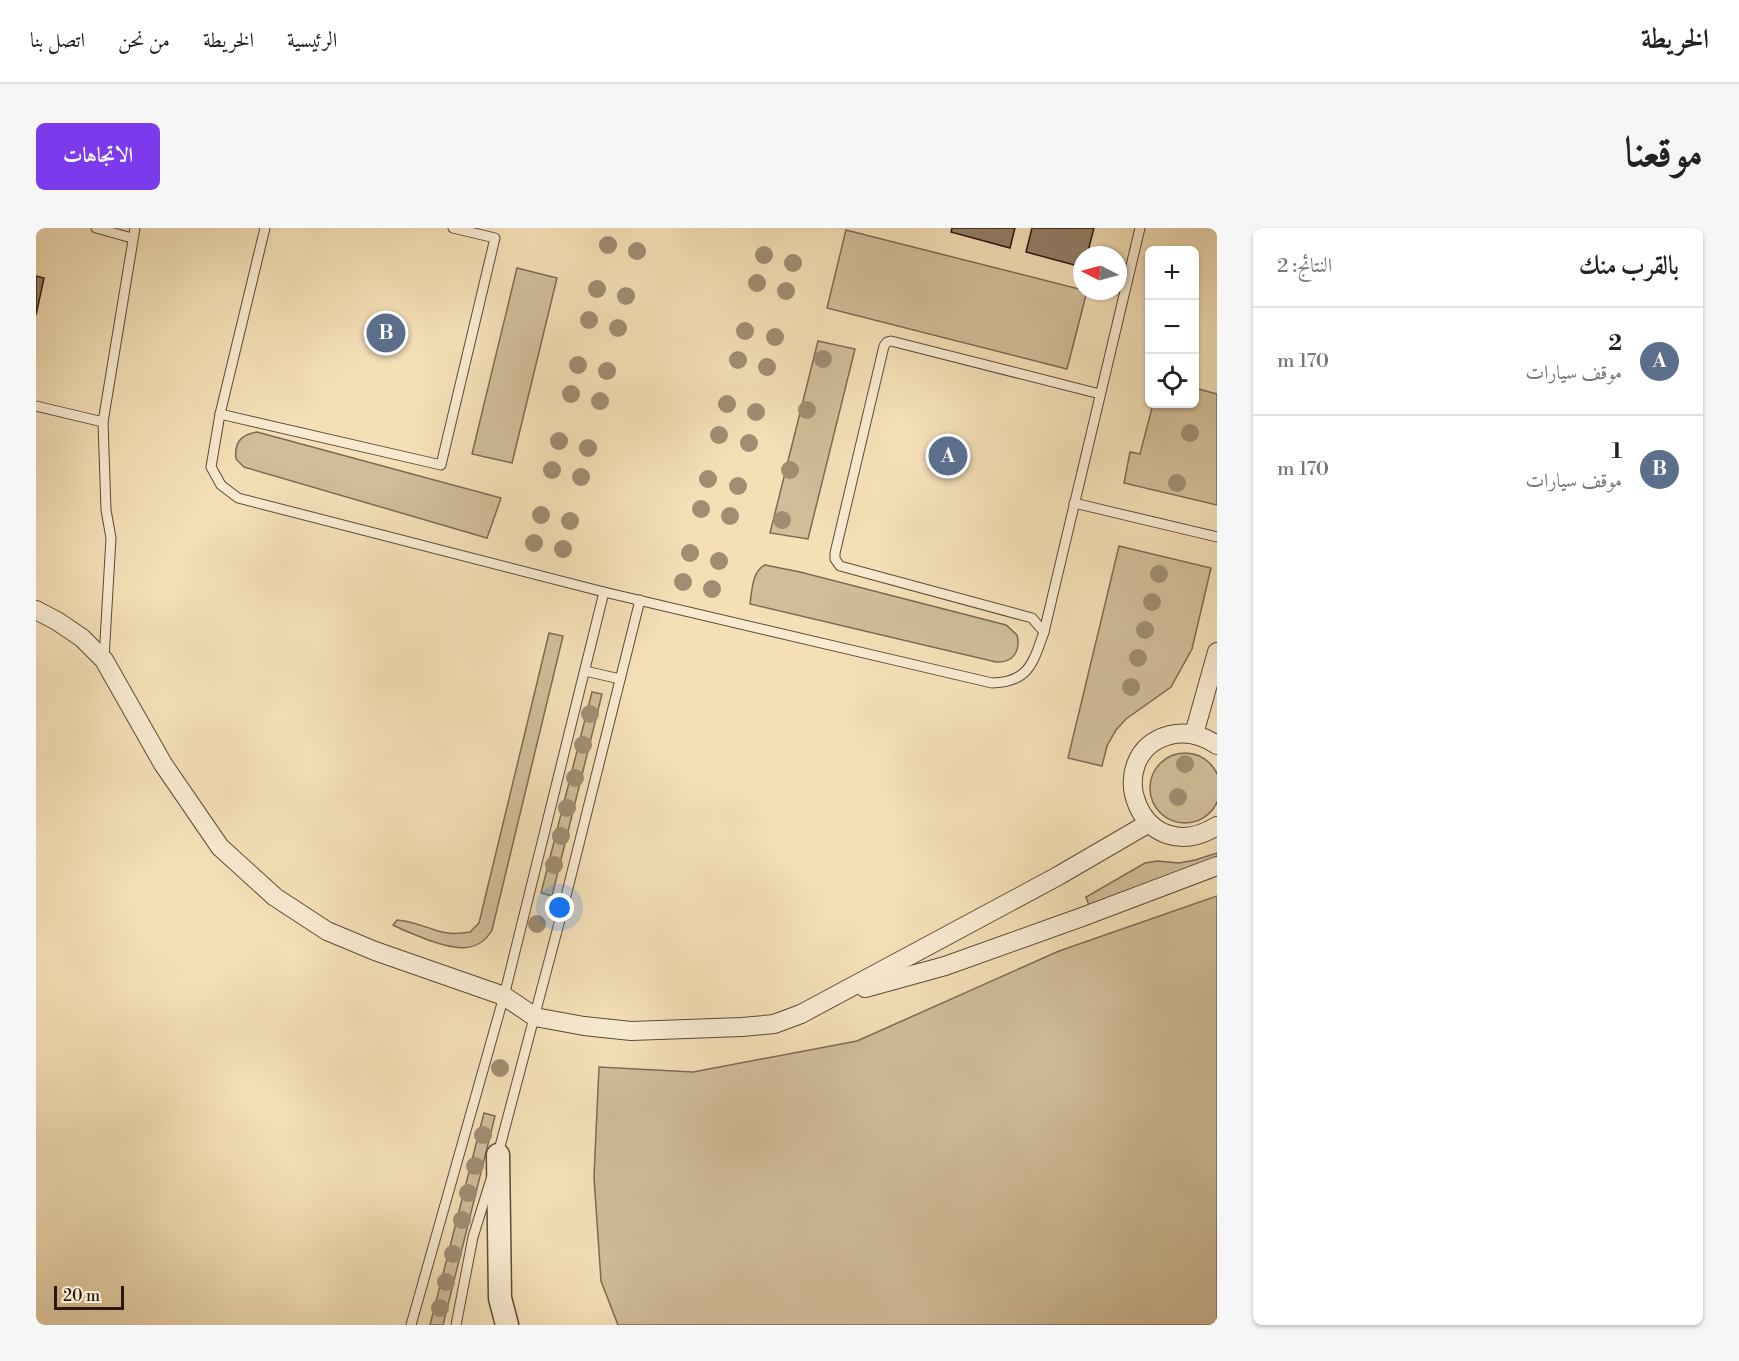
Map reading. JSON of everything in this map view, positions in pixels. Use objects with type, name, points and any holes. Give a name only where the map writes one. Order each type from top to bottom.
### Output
[{"type":"street","points":[[36,610],[82,638],[104,660],[163,764],[220,847],[275,897],[327,931],[396,959],[504,996],[535,1017],[584,1026],[631,1031],[774,1024],[801,1014],[1058,876],[1149,823]]},
{"type":"street","points":[[1194,734],[1217,652]]},
{"type":"street","points":[[1217,745],[1208,738],[1179,733],[1152,744],[1142,755],[1135,768],[1133,791],[1140,812],[1161,832],[1175,837],[1190,837],[1204,834],[1217,826]]},
{"type":"street","points":[[834,996],[945,966],[1217,866]]},
{"type":"street","points":[[498,1155],[500,1298],[507,1325]]},
{"type":"lane","points":[[96,228],[134,233],[104,422],[106,510],[111,538],[104,660]]},
{"type":"lane","points":[[265,228],[220,414],[212,466],[221,485],[238,498],[604,592],[992,682],[1008,682],[1020,676],[1033,663],[1044,632],[1140,228]]},
{"type":"lane","points":[[220,414],[441,465],[495,238],[453,228]]},
{"type":"lane","points":[[1044,632],[1032,618],[840,566],[835,560],[835,553],[886,342],[901,343],[1100,394]]},
{"type":"lane","points":[[36,406],[104,422]]},
{"type":"lane","points":[[1074,503],[1217,537]]},
{"type":"lane","points":[[411,1325],[504,996],[604,592]]},
{"type":"lane","points":[[456,1325],[473,1237],[498,1155],[535,1017],[640,600]]},
{"type":"lane","points":[[585,671],[620,679]]},
{"type":"shaded area","points":[[846,230],[1073,287],[1073,300],[1085,300],[1067,369],[827,308]]},
{"type":"shaded area","points":[[517,268],[557,278],[512,463],[472,454]]},
{"type":"shaded area","points":[[818,341],[855,349],[808,539],[770,533]]},
{"type":"shaded area","points":[[1199,389],[1217,394],[1217,505],[1124,483],[1130,452],[1140,454],[1152,408],[1199,408]]},
{"type":"shaded area","points":[[257,432],[501,498],[487,538],[244,467],[236,459],[236,448],[243,437]]},
{"type":"shaded area","points":[[1119,546],[1211,568],[1192,649],[1171,687],[1126,719],[1116,730],[1107,746],[1102,766],[1068,758]]},
{"type":"shaded area","points":[[765,565],[1006,625],[1017,635],[1017,651],[1011,658],[996,662],[750,604],[755,577]]},
{"type":"shaded area","points":[[549,633],[563,636],[492,930],[479,944],[463,948],[437,943],[393,925],[397,920],[448,933],[457,933],[470,932],[479,923]]},
{"type":"shaded area","points":[[592,692],[602,694],[552,896],[541,893]]},
{"type":"shaded area","points":[[1185,753],[1204,759],[1214,769],[1220,788],[1214,807],[1204,817],[1185,823],[1166,817],[1156,807],[1150,788],[1156,769],[1166,759]]},
{"type":"shaded area","points":[[1217,853],[1217,858],[1090,908],[1086,897],[1145,863],[1157,861],[1179,863]]},
{"type":"shaded area","points":[[1217,896],[1217,1325],[618,1325],[601,1281],[594,1177],[599,1067],[693,1072],[857,1041],[1059,951]]},
{"type":"shaded area","points":[[484,1113],[495,1116],[443,1325],[430,1325]]},
{"type":"building","points":[[952,228],[1015,228],[1010,248],[951,232]]},
{"type":"building","points":[[1032,228],[1094,228],[1089,246],[1073,246],[1073,265],[1026,252]]},
{"type":"building","points":[[36,276],[44,278],[36,315]]},
{"type":"place","name":"1","points":[[386,333]]},
{"type":"place","name":"2","points":[[948,456]]}]
